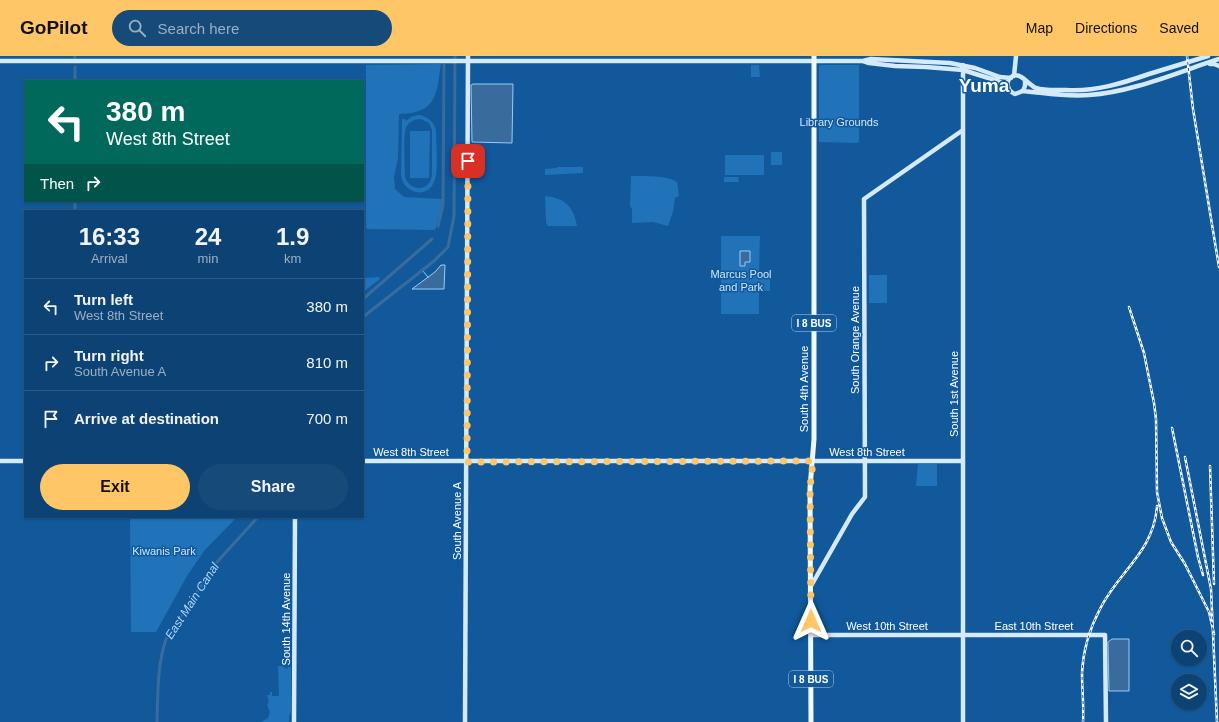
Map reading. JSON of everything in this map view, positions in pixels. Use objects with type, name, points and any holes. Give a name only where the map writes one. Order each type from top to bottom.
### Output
[{"type":"main road","name":"South 4th Avenue","points":[[811,722],[810,488],[814,438],[814,58]]},
{"type":"street","points":[[1009,89],[1008,82],[1012,77],[1016,63],[1016,56]]},
{"type":"street","points":[[962,67],[975,68],[1000,76],[1023,78],[1030,85],[1041,89],[1069,91],[1116,85],[1208,56]]},
{"type":"street","points":[[0,61],[461,61],[468,58],[814,58],[863,61],[941,62],[962,67],[1003,83],[1015,94],[1022,92],[1065,96],[1099,94],[1130,87],[1219,59]]},
{"type":"street","name":"South Avenue A","points":[[465,722],[468,58]]},
{"type":"street","points":[[1016,63],[1026,86],[1022,92]]},
{"type":"street","points":[[1202,65],[1214,64],[1219,66]]},
{"type":"street","name":"South 1st Avenue","points":[[962,67],[963,722]]},
{"type":"street","name":"South Orange Avenue","points":[[811,586],[852,514],[865,497],[864,199],[963,130]]},
{"type":"street","points":[[0,461],[24,461]]},
{"type":"street","name":"West 8th Street","points":[[364,461],[963,461]]},
{"type":"street","name":"South 14th Avenue","points":[[294,722],[295,518]]},
{"type":"street","name":"West 10th Street","points":[[811,635],[963,634]]},
{"type":"street","name":"East 10th Street","points":[[963,634],[1105,636],[1106,722]]},
{"type":"green space","points":[[441,64],[436,94],[428,106],[412,113],[399,114],[398,158],[394,177],[395,189],[404,197],[442,199],[442,206],[435,230],[367,229],[366,65]]},
{"type":"green space","points":[[751,65],[759,65],[760,77],[751,77]]},
{"type":"green space","name":"Library Grounds","points":[[859,65],[859,142],[857,143],[819,142],[819,66]]},
{"type":"green space","points":[[418,115],[428,118],[434,125],[436,131],[436,178],[431,188],[421,192],[410,190],[402,181],[401,174],[402,119],[405,119],[406,121],[411,117]],"holes":[[[421,119],[429,123],[432,130],[432,175],[428,185],[420,188],[411,185],[405,177],[405,132],[408,124],[414,120]]]},
{"type":"green space","points":[[410,131],[430,131],[429,178],[410,178]]},
{"type":"green space","points":[[771,152],[782,152],[782,165],[771,165]]},
{"type":"green space","points":[[725,155],[764,155],[764,175],[725,175]]},
{"type":"green space","points":[[557,167],[583,167],[583,173],[545,175],[545,169]]},
{"type":"green space","points":[[631,176],[662,177],[677,182],[679,196],[675,198],[673,212],[668,226],[653,222],[632,223],[632,209],[630,206]]},
{"type":"green space","points":[[724,177],[738,177],[739,182],[724,182]]},
{"type":"green space","points":[[545,196],[563,201],[574,214],[577,226],[548,226],[546,223]]},
{"type":"green space","name":"Marcus Pool and Park","points":[[721,236],[760,236],[759,273],[770,273],[770,291],[759,291],[759,314],[721,314]]},
{"type":"green space","points":[[869,275],[887,275],[887,303],[869,303]]},
{"type":"green space","points":[[379,277],[380,279],[364,291],[364,278]]},
{"type":"green space","points":[[918,464],[937,464],[937,486],[916,486]]},
{"type":"green space","name":"Kiwanis Park","points":[[130,518],[236,518],[204,551],[187,576],[156,632],[131,632]]},
{"type":"green space","points":[[278,666],[282,666],[287,669],[288,668],[286,667],[291,667],[291,712],[289,722],[261,722],[268,718],[270,712],[267,705],[269,701],[267,695],[270,695],[270,692],[272,692],[272,696],[279,696]]},
{"type":"shaded area","points":[[513,84],[512,143],[472,142],[471,85]]},
{"type":"shaded area","points":[[740,251],[750,251],[750,262],[745,262],[745,266],[740,266]]},
{"type":"shaded area","points":[[441,265],[445,265],[444,289],[412,289],[435,272]]},
{"type":"shaded area","points":[[1112,639],[1129,639],[1129,691],[1109,691],[1108,642]]},
{"type":"waterway","name":"East Main Canal","points":[[364,316],[434,261],[448,247],[454,216],[455,56]]},
{"type":"waterway","points":[[438,226],[443,205],[444,65]]},
{"type":"waterway","points":[[75,67],[75,80]]},
{"type":"waterway","points":[[75,202],[75,210]]},
{"type":"waterway","points":[[364,298],[432,239]]},
{"type":"waterway","points":[[422,270],[428,277]]},
{"type":"waterway","name":"East Main Canal","points":[[157,722],[159,670],[166,639],[217,562],[257,518]]},
{"type":"railway","points":[[1187,56],[1193,109],[1219,267]]},
{"type":"railway","points":[[1129,307],[1144,353],[1154,403],[1156,419],[1157,492],[1162,518],[1171,542],[1185,564],[1209,612],[1214,634]]},
{"type":"railway","points":[[1172,428],[1203,575]]},
{"type":"railway","points":[[1185,457],[1211,589],[1217,722]]},
{"type":"railway","points":[[1210,466],[1214,584]]},
{"type":"railway","points":[[1083,722],[1082,673],[1085,648],[1090,632],[1096,616],[1107,596],[1134,561],[1149,536],[1154,522],[1157,506]]},
{"type":"district","name":"Yuma","points":[[984,85]]},
{"type":"route","points":[[468,161],[467,462],[813,461],[810,488],[811,621]]}]
